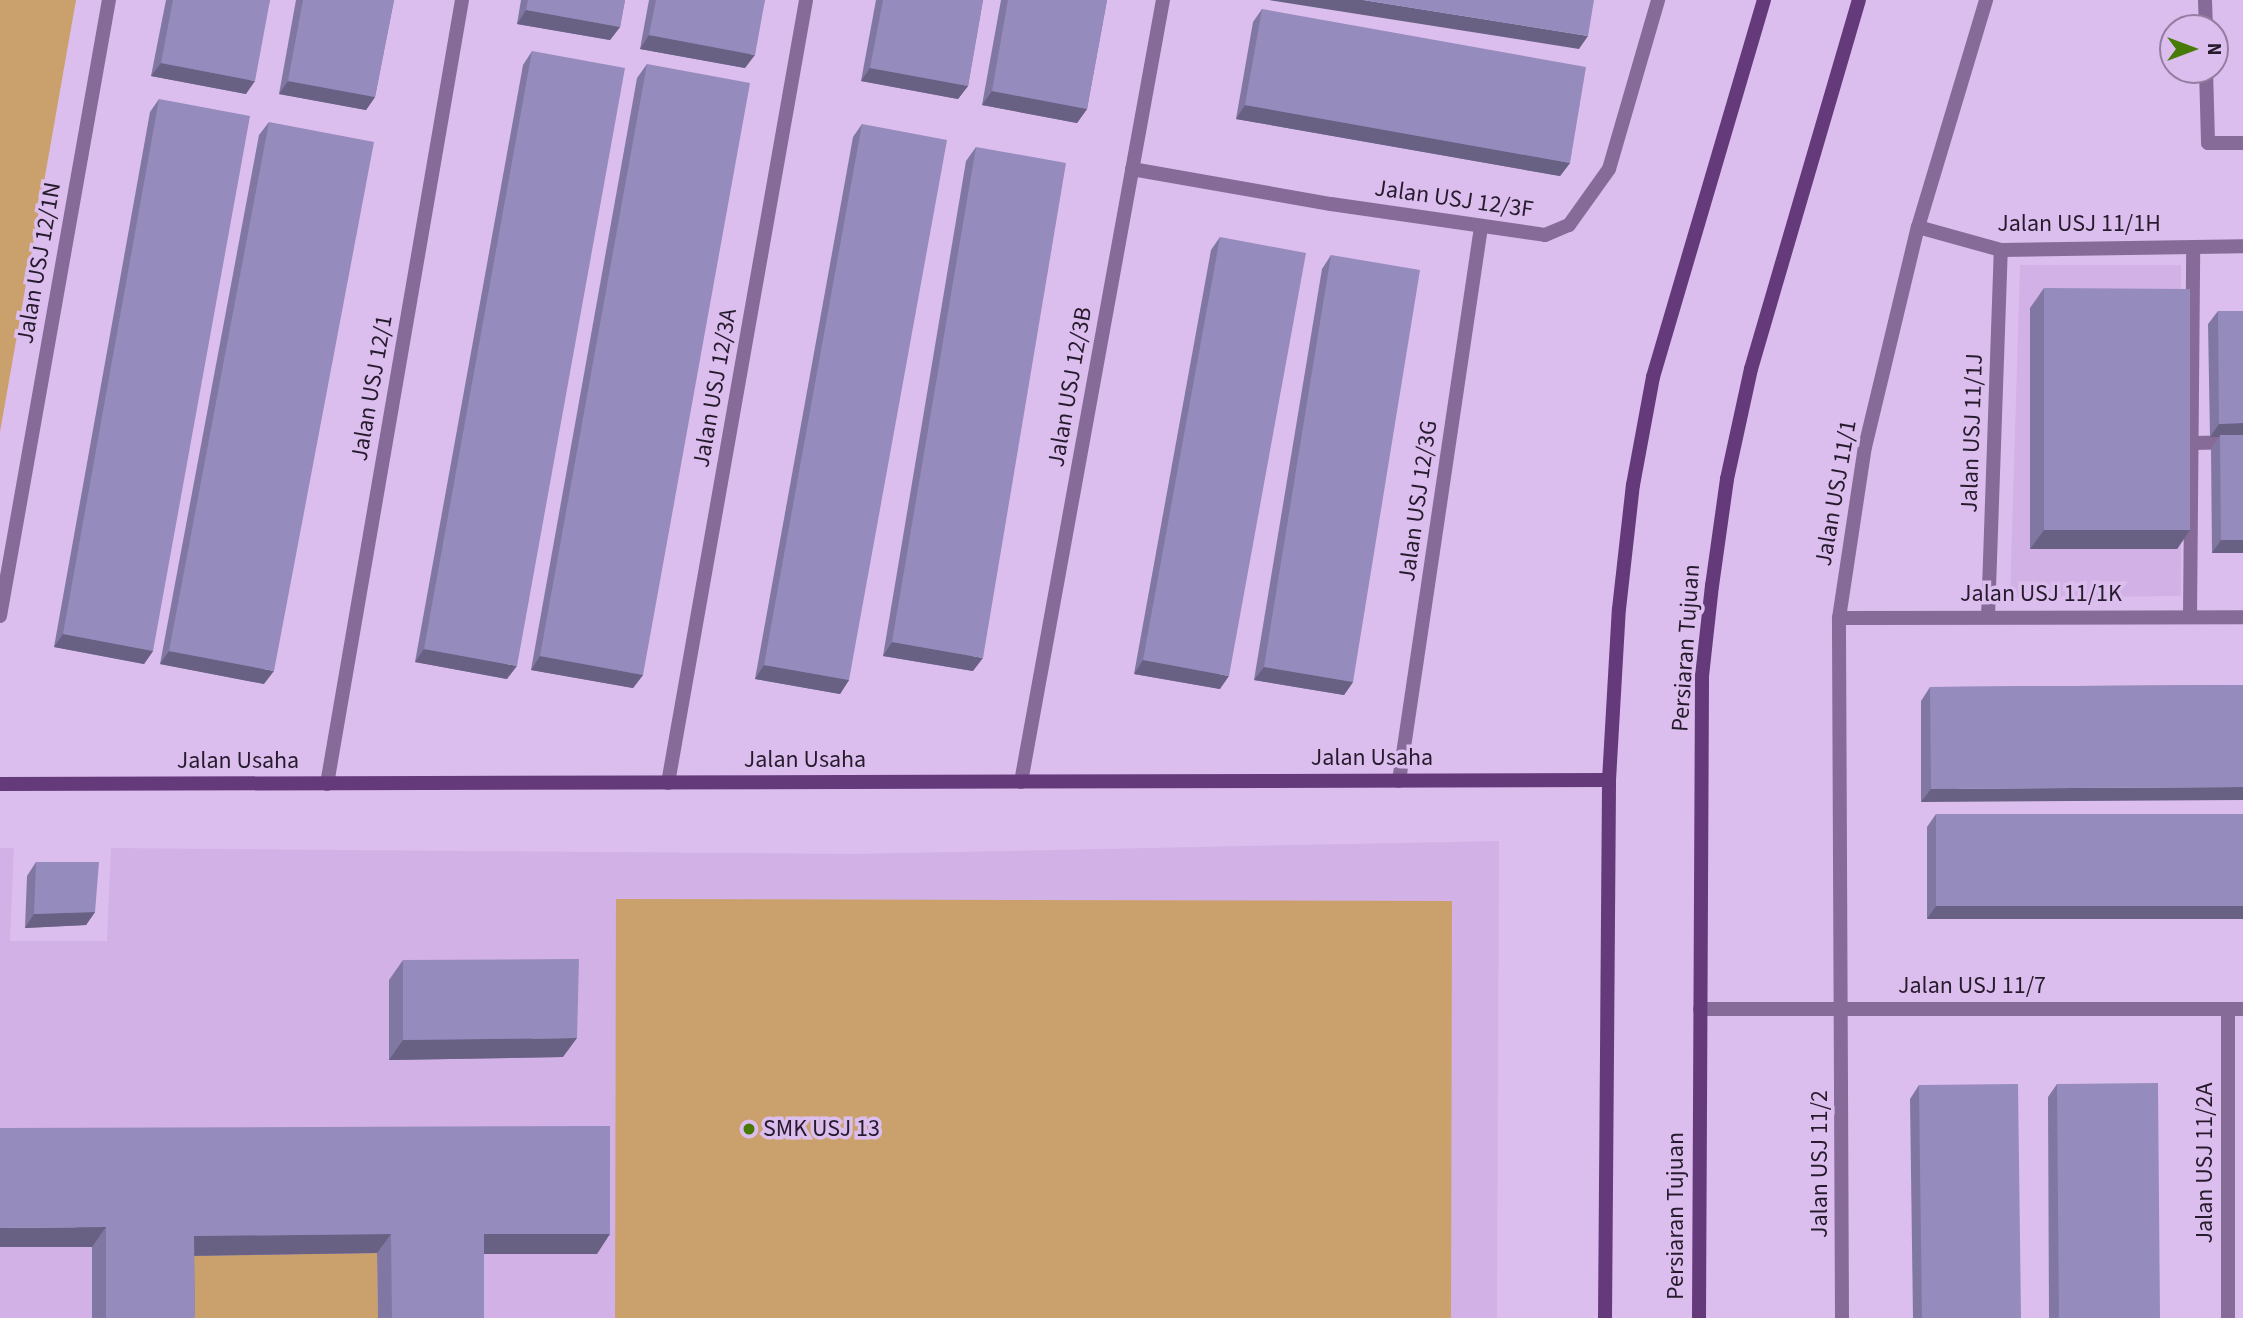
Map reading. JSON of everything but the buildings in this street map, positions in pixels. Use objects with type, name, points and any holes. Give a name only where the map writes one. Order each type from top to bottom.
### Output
[{"type":"main road","points":[[1605,1318],[1609,780],[1619,609],[1633,485],[1653,377],[1765,0]]},
{"type":"main road","name":"Persiaran Tujuan","points":[[1699,1318],[1702,676],[1727,479],[1751,369],[1859,0]]},
{"type":"main road","name":"Jalan Usaha","points":[[0,784],[1609,780]]},
{"type":"street","name":"Jalan USJ 12/1N","points":[[0,616],[108,0]]},
{"type":"street","name":"Jalan USJ 12/1","points":[[327,784],[462,0]]},
{"type":"street","name":"Jalan USJ 12/3A","points":[[668,783],[806,0]]},
{"type":"street","name":"Jalan USJ 12/3B","points":[[1021,782],[1163,0]]},
{"type":"street","name":"Jalan USJ 12/3F","points":[[1132,169],[1481,227],[1545,235],[1569,225],[1609,169],[1658,0]]},
{"type":"street","name":"Jalan USJ 11/1","points":[[1843,1009],[1839,618],[1865,447],[1918,227],[1986,0]]},
{"type":"street","points":[[2206,84],[2208,143],[2243,143]]},
{"type":"street","name":"Jalan USJ 12/3G","points":[[1399,781],[1481,227]]},
{"type":"street","name":"Jalan USJ 11/1H","points":[[1918,227],[2001,250],[2243,246]]},
{"type":"street","points":[[2190,617],[2193,247]]},
{"type":"street","name":"Jalan USJ 11/1J","points":[[1988,617],[2001,250]]},
{"type":"street","points":[[2192,443],[2243,442]]},
{"type":"street","name":"Jalan USJ 11/1K","points":[[1839,618],[2243,617]]},
{"type":"street","name":"Jalan USJ 11/7","points":[[1700,1009],[2236,1009]]},
{"type":"street","name":"Jalan USJ 11/2","points":[[1842,1318],[1843,1009]]},
{"type":"street","name":"Jalan USJ 11/2A","points":[[2228,1318],[2236,1009]]},
{"type":"shaded area","points":[[0,0],[76,0],[0,432]]},
{"type":"shaded area","points":[[2020,265],[2181,265],[2181,596],[2010,598]]},
{"type":"shaded area","name":"SMK USJ 13","points":[[1499,841],[1497,1318],[0,1318],[0,848],[14,848],[10,941],[107,941],[111,848],[853,854]]},
{"type":"shaded area","points":[[616,899],[1452,901],[1451,1318],[615,1318]]},
{"type":"shaded area","points":[[377,1253],[378,1318],[181,1318],[180,1256]]},
{"type":"place","name":"SMK USJ 13","points":[[749,1129]]}]
